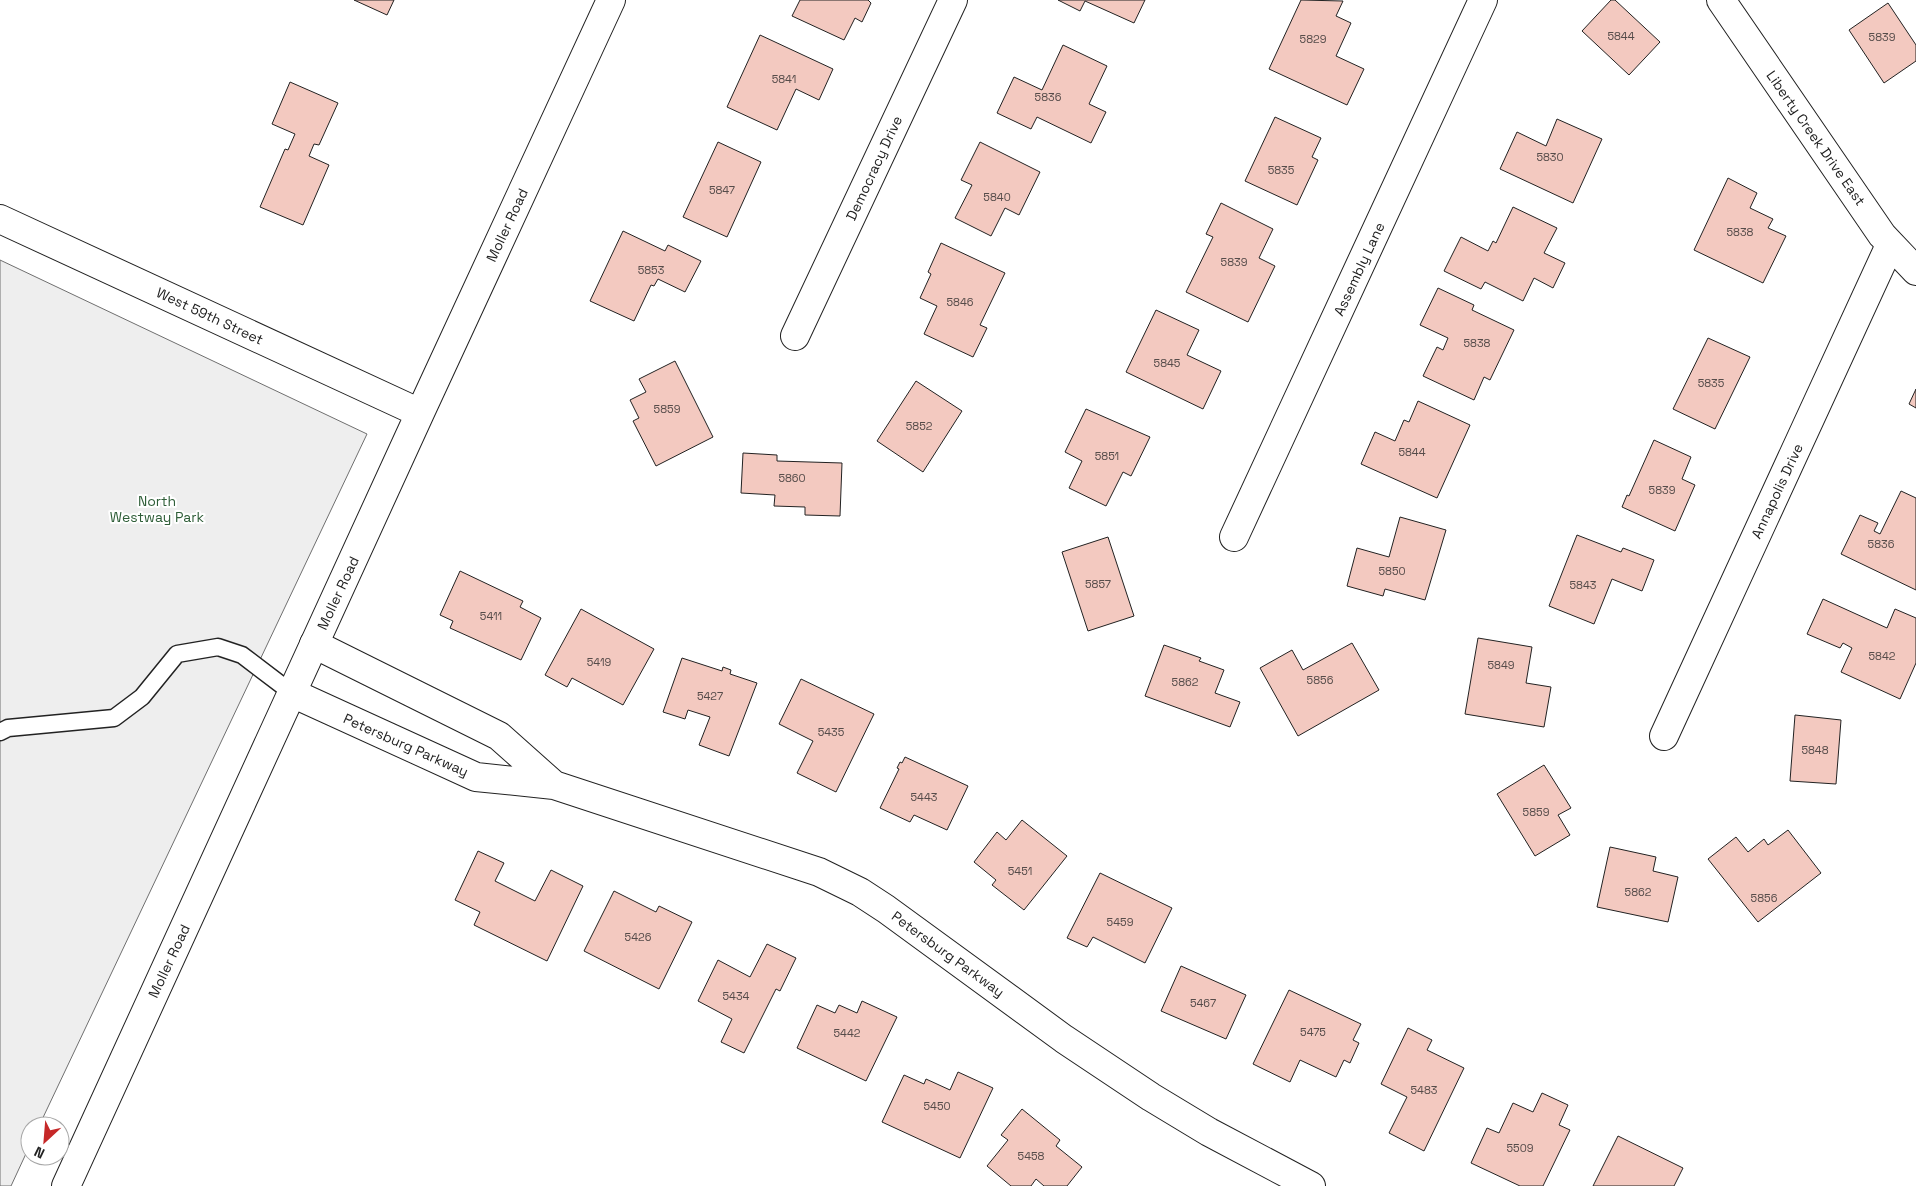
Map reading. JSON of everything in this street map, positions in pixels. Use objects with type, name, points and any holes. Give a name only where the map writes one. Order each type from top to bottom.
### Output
[{"type":"street","name":"Moller Road","points":[[66,1186],[611,0]]},
{"type":"street","name":"Democracy Drive","points":[[795,336],[953,0]]},
{"type":"street","name":"Assembly Lane","points":[[1234,537],[1483,0]]},
{"type":"street","name":"Liberty Creek Drive East","points":[[1721,0],[1890,245],[1916,271]]},
{"type":"street","name":"West 59th Street","points":[[0,220],[420,413]]},
{"type":"street","name":"Annapolis Drive","points":[[1664,736],[1890,245]]},
{"type":"street","name":"Petersburg Parkway","points":[[314,644],[499,736],[554,785]]},
{"type":"street","name":"Petersburg Parkway","points":[[292,693],[476,777],[554,785],[819,872],[860,892],[886,909],[1064,1039],[1151,1097],[1209,1132],[1311,1186]]},
{"type":"lane","points":[[0,732],[8,728],[114,718],[142,697],[177,654],[218,647],[242,655],[292,693]]},
{"type":"green space","name":"North Westway Park","points":[[0,260],[367,434],[44,1116],[20,1116],[20,1166],[11,1186],[0,1186]]},
{"type":"building","points":[[354,0],[394,0],[387,15]]},
{"type":"building","points":[[800,0],[868,0],[871,3],[862,22],[855,18],[844,40],[792,16]]},
{"type":"building","points":[[1058,0],[1145,0],[1134,23],[1085,1],[1080,11]]},
{"type":"building","points":[[1301,0],[1343,1],[1336,16],[1351,23],[1336,56],[1364,69],[1347,105],[1269,69]]},
{"type":"building","points":[[1611,0],[1615,0],[1660,42],[1629,75],[1582,31]]},
{"type":"building","points":[[1888,3],[1916,45],[1916,61],[1884,83],[1849,30]]},
{"type":"building","points":[[760,35],[833,69],[819,100],[796,89],[777,130],[727,107]]},
{"type":"building","points":[[1063,45],[1107,66],[1089,104],[1106,112],[1091,143],[1037,117],[1031,129],[997,113],[1014,77],[1042,90]]},
{"type":"building","points":[[290,82],[338,103],[319,145],[314,144],[309,156],[329,165],[303,225],[260,207],[285,149],[288,150],[295,134],[272,124]]},
{"type":"building","points":[[1275,117],[1321,138],[1312,157],[1318,160],[1297,205],[1245,181]]},
{"type":"building","points":[[1557,119],[1602,139],[1573,203],[1500,169],[1517,132],[1546,146]]},
{"type":"building","points":[[718,142],[761,162],[727,237],[683,217]]},
{"type":"building","points":[[980,142],[1040,172],[1019,215],[1005,208],[991,236],[955,218],[972,185],[961,180]]},
{"type":"building","points":[[1728,178],[1757,193],[1750,208],[1773,219],[1768,228],[1786,236],[1763,283],[1694,250]]},
{"type":"building","points":[[1221,203],[1273,229],[1259,258],[1275,266],[1248,322],[1186,292],[1213,237],[1206,234]]},
{"type":"building","points":[[1513,207],[1557,228],[1544,253],[1565,263],[1553,288],[1534,278],[1523,301],[1485,282],[1481,289],[1444,271],[1461,237],[1488,251],[1493,241],[1496,243]]},
{"type":"building","points":[[623,231],[665,251],[668,245],[701,261],[685,292],[658,279],[654,286],[651,285],[634,321],[590,301]]},
{"type":"building","points":[[941,243],[1005,273],[980,325],[987,328],[973,357],[924,334],[937,306],[920,298],[931,274],[928,272]]},
{"type":"building","points":[[1438,288],[1474,305],[1472,310],[1514,330],[1490,380],[1484,377],[1474,400],[1423,376],[1437,347],[1443,350],[1448,338],[1420,325]]},
{"type":"building","points":[[1156,310],[1199,330],[1187,355],[1221,371],[1203,409],[1126,372]]},
{"type":"building","points":[[1708,338],[1750,357],[1715,429],[1673,409]]},
{"type":"building","points":[[675,361],[713,437],[656,466],[633,421],[639,418],[630,400],[646,392],[639,379]]},
{"type":"building","points":[[916,381],[962,411],[923,472],[877,441]]},
{"type":"building","points":[[1916,389],[1916,408],[1909,404]]},
{"type":"building","points":[[1418,401],[1470,425],[1437,498],[1361,464],[1375,432],[1395,441],[1404,420],[1409,422]]},
{"type":"building","points":[[1086,409],[1150,437],[1131,476],[1123,472],[1106,506],[1069,488],[1082,461],[1065,452]]},
{"type":"building","points":[[1654,440],[1691,457],[1682,479],[1695,485],[1675,531],[1622,507],[1627,495],[1629,496]]},
{"type":"building","points":[[743,453],[777,455],[777,461],[842,463],[840,516],[805,515],[805,507],[774,506],[775,495],[741,493]]},
{"type":"building","points":[[1901,491],[1916,498],[1916,590],[1841,554],[1860,515],[1878,523],[1874,531],[1880,534]]},
{"type":"building","points":[[1400,517],[1446,530],[1425,600],[1385,589],[1383,596],[1347,586],[1357,548],[1389,557]]},
{"type":"building","points":[[1577,535],[1621,552],[1623,548],[1654,560],[1642,591],[1612,579],[1594,624],[1549,606]]},
{"type":"building","points":[[1108,537],[1134,616],[1088,631],[1062,552]]},
{"type":"building","points":[[460,571],[523,601],[520,607],[541,618],[521,660],[450,628],[453,621],[440,615]]},
{"type":"building","points":[[1823,599],[1887,628],[1895,609],[1916,618],[1916,663],[1900,699],[1841,672],[1852,648],[1843,643],[1840,648],[1807,634]]},
{"type":"building","points":[[581,609],[654,649],[623,705],[572,678],[567,687],[545,675]]},
{"type":"building","points":[[1478,638],[1532,647],[1526,683],[1551,687],[1544,727],[1465,714]]},
{"type":"building","points":[[1352,643],[1379,690],[1298,736],[1260,668],[1292,650],[1303,670]]},
{"type":"building","points":[[1164,645],[1201,658],[1199,661],[1224,670],[1215,693],[1240,702],[1230,727],[1145,696]]},
{"type":"building","points":[[682,658],[722,671],[723,667],[731,670],[730,674],[757,683],[729,756],[699,745],[710,717],[688,710],[685,719],[663,712]]},
{"type":"building","points":[[801,679],[874,714],[836,792],[797,773],[813,741],[779,724]]},
{"type":"building","points":[[1795,715],[1841,720],[1836,784],[1790,781]]},
{"type":"building","points":[[905,757],[968,786],[947,830],[914,815],[910,822],[880,808],[899,769],[897,768]]},
{"type":"building","points":[[1544,765],[1571,808],[1558,815],[1570,835],[1535,856],[1497,794]]},
{"type":"building","points":[[1022,820],[1067,856],[1024,910],[992,885],[996,880],[974,862],[997,832],[1006,840]]},
{"type":"building","points":[[1788,830],[1821,873],[1758,922],[1708,859],[1736,837],[1748,852],[1764,839],[1768,845]]},
{"type":"building","points":[[1610,847],[1656,857],[1653,871],[1678,877],[1668,922],[1597,907]]},
{"type":"building","points":[[478,851],[504,863],[495,881],[535,901],[551,870],[583,886],[547,961],[474,925],[480,912],[455,900]]},
{"type":"building","points":[[1100,873],[1172,908],[1145,963],[1093,937],[1087,947],[1067,938]]},
{"type":"building","points":[[614,891],[656,912],[659,906],[692,922],[659,989],[584,951]]},
{"type":"building","points":[[767,944],[796,958],[780,991],[776,989],[744,1053],[721,1042],[732,1019],[698,1001],[718,960],[750,977]]},
{"type":"building","points":[[1181,966],[1246,995],[1226,1039],[1161,1011]]},
{"type":"building","points":[[1289,990],[1361,1024],[1353,1040],[1359,1043],[1350,1063],[1344,1060],[1336,1077],[1300,1060],[1290,1082],[1253,1064]]},
{"type":"building","points":[[862,1001],[897,1017],[866,1081],[797,1048],[817,1005],[835,1013],[839,1005],[857,1013]]},
{"type":"building","points":[[1408,1028],[1432,1040],[1427,1050],[1464,1068],[1424,1151],[1389,1133],[1407,1097],[1381,1084]]},
{"type":"building","points":[[958,1072],[993,1088],[960,1158],[882,1122],[904,1075],[924,1084],[926,1079],[950,1090]]},
{"type":"building","points":[[1542,1093],[1568,1105],[1559,1125],[1570,1130],[1543,1186],[1520,1186],[1471,1163],[1487,1128],[1499,1133],[1513,1103],[1533,1112]]},
{"type":"building","points":[[1022,1109],[1060,1140],[1056,1146],[1082,1167],[1067,1186],[1044,1186],[1036,1179],[1031,1186],[1011,1186],[987,1166],[1008,1140],[1001,1135]]},
{"type":"building","points":[[1618,1136],[1683,1168],[1674,1186],[1593,1186]]}]
